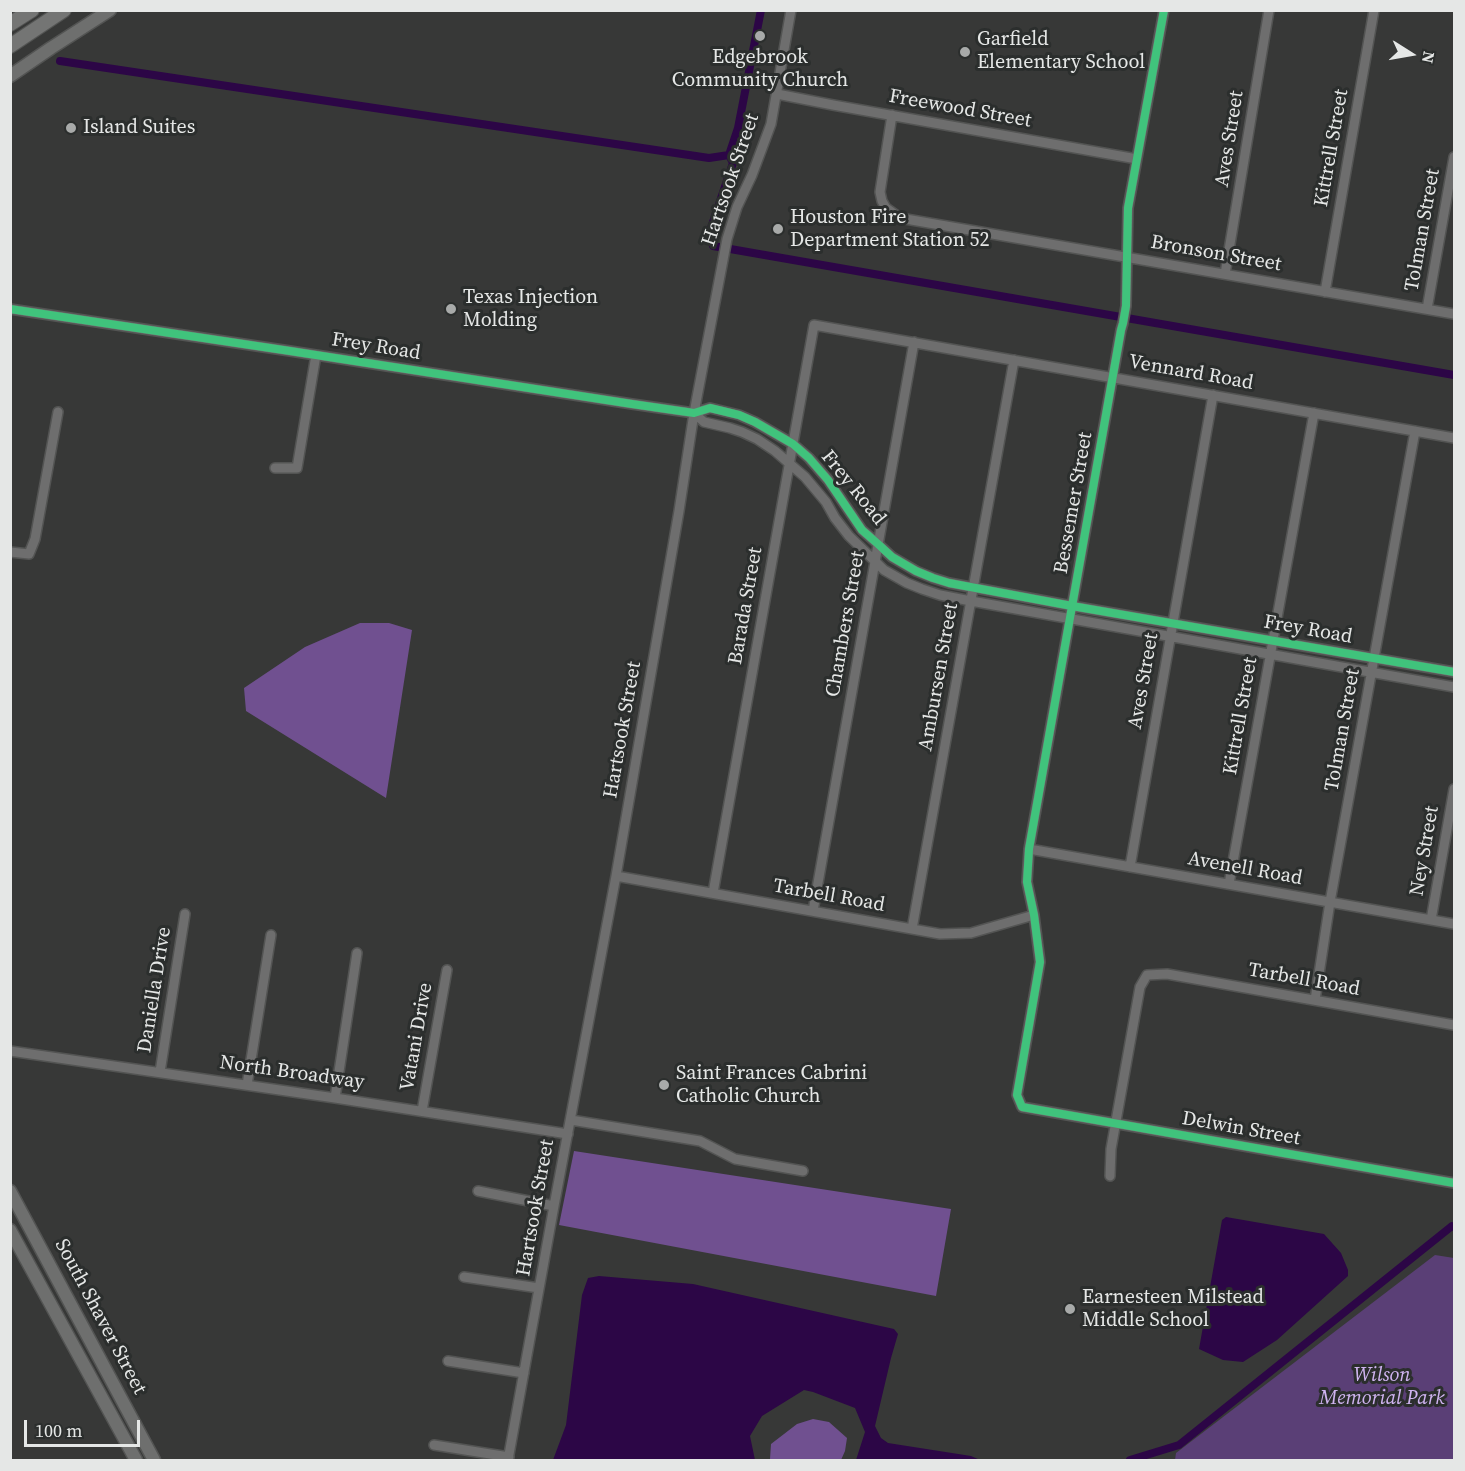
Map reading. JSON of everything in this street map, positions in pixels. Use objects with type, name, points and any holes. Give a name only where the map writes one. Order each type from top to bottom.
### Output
[{"type":"highway","points":[[10,24],[32,10]]},
{"type":"highway","points":[[10,46],[64,10]]},
{"type":"main road","points":[[10,76],[110,10]]},
{"type":"main road","name":"South Shaver Street","points":[[10,1191],[154,1461]]},
{"type":"main road","name":"South Shaver Street","points":[[10,1230],[136,1461]]},
{"type":"main road","points":[[24,1255],[40,1247]]},
{"type":"main road","points":[[64,1330],[80,1322]]},
{"type":"main road","points":[[119,1429],[134,1422]]},
{"type":"street","name":"Hartsook Street","points":[[508,1459],[616,876],[694,413],[723,257],[737,207],[771,124],[791,10]]},
{"type":"street","name":"Bessemer Street","points":[[1022,1107],[1017,1095],[1040,962],[1027,882],[1029,849],[1126,306],[1128,208],[1164,10]]},
{"type":"street","name":"Aves Street","points":[[1225,274],[1269,10]]},
{"type":"street","name":"Kittrell Street","points":[[1325,292],[1374,10]]},
{"type":"street","name":"Freewood Street","points":[[777,93],[892,116],[1137,159]]},
{"type":"street","name":"Bronson Street","points":[[892,116],[880,192],[886,208],[900,218],[1455,314]]},
{"type":"street","name":"Tolman Street","points":[[1428,309],[1455,157]]},
{"type":"street","name":"Frey Road","points":[[10,309],[694,413],[710,408],[739,416],[770,430],[793,444],[828,480],[862,530],[892,556],[916,571],[948,583],[1455,672]]},
{"type":"street","name":"Vennard Road","points":[[814,324],[1455,438]]},
{"type":"street","name":"Barada Street","points":[[713,893],[814,324]]},
{"type":"street","name":"Chambers Street","points":[[813,911],[914,342]]},
{"type":"street","points":[[275,468],[297,468],[316,355]]},
{"type":"street","name":"Ambursen Street","points":[[912,929],[1014,360]]},
{"type":"street","name":"Aves Street","points":[[1130,867],[1214,395]]},
{"type":"street","points":[[10,552],[29,554],[35,539],[58,412]]},
{"type":"street","name":"Frey Road","points":[[694,413],[705,422],[730,428],[757,439],[789,463],[805,477],[826,502],[849,536],[884,570],[907,584],[940,595],[971,601],[1455,687]]},
{"type":"street","name":"Kittrell Street","points":[[1229,884],[1314,413]]},
{"type":"street","name":"Tolman Street","points":[[1315,1000],[1330,902],[1415,431]]},
{"type":"street","name":"Ney Street","points":[[1431,920],[1455,789]]},
{"type":"street","name":"Avenell Road","points":[[1029,849],[1455,924]]},
{"type":"street","name":"Tarbell Road","points":[[616,876],[940,934],[971,933],[1034,915]]},
{"type":"street","name":"Daniella Drive","points":[[160,1072],[185,914]]},
{"type":"street","points":[[247,1085],[271,935]]},
{"type":"street","points":[[335,1098],[357,953]]},
{"type":"street","name":"Vatani Drive","points":[[422,1111],[447,970]]},
{"type":"street","name":"Tarbell Road","points":[[1116,1123],[1140,987],[1147,975],[1167,974],[1455,1025]]},
{"type":"street","name":"North Broadway","points":[[10,1051],[568,1134]]},
{"type":"street","name":"Delwin Street","points":[[1022,1107],[1455,1183]]},
{"type":"street","points":[[571,1119],[700,1141],[735,1159],[803,1171]]},
{"type":"street","points":[[1110,1176],[1111,1149],[1116,1123]]},
{"type":"street","points":[[478,1191],[554,1206]]},
{"type":"street","points":[[464,1276],[539,1288]]},
{"type":"street","points":[[448,1360],[524,1372]]},
{"type":"street","points":[[434,1445],[508,1459]]},
{"type":"green space","name":"Wilson Memorial Park","points":[[1435,1255],[1454,1258],[1454,1460],[1175,1460],[1176,1453]]},
{"type":"shaded area","points":[[360,623],[389,623],[412,630],[386,798],[246,711],[244,688],[305,647]]},
{"type":"shaded area","points":[[574,1151],[951,1209],[936,1296],[559,1225]]},
{"type":"shaded area","points":[[1226,1217],[1324,1234],[1341,1253],[1348,1270],[1348,1276],[1277,1340],[1243,1362],[1223,1360],[1199,1349],[1222,1220]]},
{"type":"shaded area","points":[[599,1276],[693,1284],[894,1329],[898,1334],[875,1426],[881,1438],[888,1443],[971,1456],[980,1460],[856,1460],[865,1432],[855,1408],[804,1390],[762,1416],[750,1436],[755,1460],[553,1460],[566,1425],[582,1295],[588,1278]]},
{"type":"shaded area","points":[[813,1419],[829,1422],[847,1438],[841,1460],[770,1459],[771,1444],[797,1424]]},
{"type":"waterway","points":[[761,10],[738,128],[729,155],[733,163],[709,234],[713,246],[1454,375]]},
{"type":"waterway","points":[[60,61],[709,158],[729,155]]},
{"type":"waterway","points":[[1130,1460],[1179,1445],[1452,1226],[1454,1227]]},
{"type":"cycle path","points":[[1164,10],[1128,208],[1126,306],[1029,849],[1027,882],[1040,962],[1017,1095],[1022,1107],[1454,1183]]},
{"type":"cycle path","points":[[10,309],[632,404],[694,413],[710,408],[739,415],[793,444],[828,480],[862,530],[892,557],[933,578],[1072,606],[1454,672]]},
{"type":"place","name":"Edgebrook Community Church","points":[[760,36]]},
{"type":"place","name":"Garfield Elementary School","points":[[965,52]]},
{"type":"place","name":"Island Suites","points":[[71,128]]},
{"type":"place","name":"Houston Fire Department Station 52","points":[[778,229]]},
{"type":"place","name":"Texas Injection Molding","points":[[451,309]]},
{"type":"place","name":"Saint Frances Cabrini Catholic Church","points":[[664,1085]]},
{"type":"place","name":"Earnesteen Milstead Middle School","points":[[1070,1309]]}]
